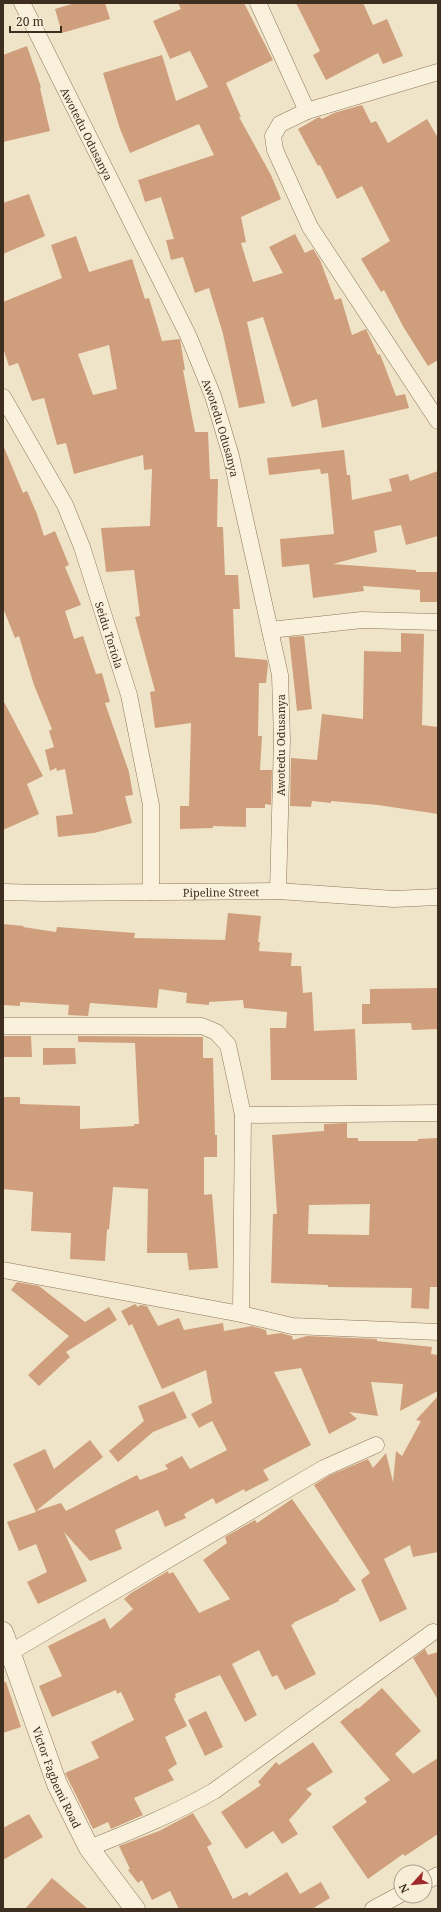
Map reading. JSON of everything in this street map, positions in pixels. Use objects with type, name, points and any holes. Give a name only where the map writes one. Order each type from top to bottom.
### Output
[{"type":"street","name":"Awotedu Odusanya","points":[[22,3],[188,335],[213,396],[231,456],[280,675],[282,739],[278,891]]},
{"type":"street","points":[[258,3],[308,111]]},
{"type":"street","points":[[438,72],[308,111],[280,124],[273,136],[275,150],[310,227],[438,421]]},
{"type":"street","name":"Seidu Toriola","points":[[3,396],[65,506],[82,547],[120,665],[128,695],[151,805],[151,892]]},
{"type":"street","points":[[270,630],[362,620],[438,622]]},
{"type":"street","name":"Pipeline Street","points":[[3,892],[278,891],[394,899],[438,897]]},
{"type":"street","points":[[3,1026],[202,1026],[216,1032],[228,1045],[243,1115],[241,1314]]},
{"type":"street","points":[[243,1115],[438,1113]]},
{"type":"street","points":[[3,1270],[241,1314],[292,1326],[438,1332]]},
{"type":"street","points":[[11,1652],[324,1468],[376,1445]]},
{"type":"street","name":"Victor Fagbemi Road","points":[[3,1632],[57,1784],[89,1848],[135,1909]]},
{"type":"street","points":[[89,1848],[142,1828],[184,1809],[214,1791],[433,1632]]},
{"type":"street","points":[[373,1909],[393,1898]]},
{"type":"building","points":[[75,3],[105,3],[110,19],[62,33],[55,9]]},
{"type":"building","points":[[178,3],[244,3],[273,60],[226,83],[241,117],[239,117],[271,175],[281,199],[241,217],[246,242],[241,243],[253,282],[283,273],[269,247],[295,234],[305,253],[313,249],[320,260],[335,300],[341,298],[352,335],[366,329],[378,355],[380,354],[396,396],[405,394],[409,408],[322,428],[317,399],[292,407],[263,317],[247,322],[265,403],[239,408],[223,334],[209,288],[195,293],[183,257],[171,260],[166,240],[174,239],[161,197],[145,202],[138,180],[214,155],[199,124],[130,153],[120,129],[103,73],[162,55],[176,101],[208,87],[190,51],[170,59],[153,21],[181,9]]},
{"type":"building","points":[[296,3],[363,3],[373,25],[387,19],[403,56],[383,64],[378,53],[326,80],[313,55],[320,51]]},
{"type":"building","points":[[27,46],[41,87],[50,131],[3,142],[3,55]]},
{"type":"building","points":[[362,105],[371,123],[376,121],[388,143],[427,119],[438,138],[438,360],[428,366],[404,328],[384,290],[381,292],[361,259],[390,241],[362,186],[337,199],[320,165],[318,166],[298,129],[319,117],[322,119],[334,113]]},
{"type":"building","points":[[29,194],[45,236],[3,254],[3,203]]},
{"type":"building","points":[[76,236],[89,272],[132,259],[145,299],[149,298],[162,341],[180,339],[185,370],[183,370],[195,432],[208,432],[210,479],[218,479],[217,527],[223,527],[225,575],[238,575],[240,609],[233,609],[235,657],[267,660],[268,664],[266,683],[259,683],[258,736],[262,736],[260,770],[272,770],[271,805],[265,804],[265,808],[246,808],[246,827],[213,826],[213,828],[180,829],[180,806],[189,806],[191,723],[155,728],[150,692],[155,691],[135,617],[140,616],[134,570],[106,572],[101,528],[150,526],[152,469],[144,470],[143,455],[74,474],[66,443],[57,445],[44,398],[32,401],[18,363],[9,366],[3,348],[3,302],[62,278],[51,245]],"holes":[[[109,345],[117,389],[93,395],[78,354]]]},
{"type":"building","points":[[3,445],[23,493],[27,491],[37,514],[44,536],[55,531],[69,565],[65,567],[81,605],[65,611],[74,639],[83,636],[96,674],[102,673],[110,702],[105,703],[129,772],[133,795],[125,796],[132,823],[94,833],[58,837],[56,816],[73,814],[65,769],[57,771],[56,768],[50,771],[45,750],[54,747],[49,731],[52,729],[34,685],[19,636],[15,638],[3,608]]},
{"type":"building","points":[[344,450],[347,475],[350,475],[352,500],[392,491],[389,479],[408,474],[410,481],[438,471],[438,536],[406,545],[401,525],[374,531],[377,552],[333,564],[416,570],[416,572],[438,572],[438,602],[420,602],[420,590],[363,586],[364,591],[313,598],[309,564],[282,567],[280,539],[334,534],[328,473],[321,474],[320,469],[269,475],[267,458]]},
{"type":"building","points":[[401,633],[424,634],[422,725],[438,727],[438,814],[378,805],[331,801],[331,803],[312,801],[311,807],[290,806],[291,758],[317,760],[322,714],[363,719],[364,651],[401,652]]},
{"type":"building","points":[[304,636],[312,709],[297,711],[289,637]]},
{"type":"building","points":[[3,700],[43,776],[27,784],[39,814],[3,830]]},
{"type":"building","points":[[228,913],[261,916],[258,942],[260,942],[259,951],[292,953],[291,966],[301,966],[303,993],[312,992],[314,1031],[355,1029],[357,1080],[271,1080],[270,1028],[286,1028],[287,1012],[244,1008],[243,1000],[209,1002],[209,1005],[186,1003],[187,993],[159,989],[157,1008],[90,1003],[88,1016],[68,1015],[69,1005],[20,1002],[20,1006],[3,1005],[3,924],[56,932],[57,927],[135,933],[134,938],[225,940]]},
{"type":"building","points":[[438,988],[438,1029],[412,1030],[411,1023],[362,1024],[362,1004],[370,1004],[370,989]]},
{"type":"building","points":[[3,1036],[31,1036],[32,1057],[3,1057]]},
{"type":"building","points":[[78,1036],[203,1037],[203,1058],[213,1058],[215,1135],[217,1135],[217,1157],[204,1157],[204,1195],[212,1194],[218,1268],[189,1270],[187,1253],[147,1253],[148,1189],[113,1187],[109,1230],[107,1229],[105,1261],[70,1259],[71,1233],[31,1231],[33,1192],[3,1189],[3,1097],[20,1097],[20,1104],[80,1106],[80,1129],[134,1126],[134,1124],[139,1124],[135,1043],[78,1042]]},
{"type":"building","points":[[43,1048],[75,1048],[76,1064],[43,1065]]},
{"type":"building","points":[[347,1123],[347,1138],[358,1138],[358,1141],[418,1141],[418,1139],[438,1138],[438,1287],[430,1287],[429,1309],[411,1308],[412,1288],[328,1287],[328,1285],[271,1283],[273,1214],[277,1214],[272,1135],[324,1131],[324,1124]],"holes":[[[370,1204],[369,1235],[308,1234],[309,1205]]]},
{"type":"building","points":[[17,1282],[39,1286],[85,1322],[109,1307],[117,1320],[66,1352],[70,1357],[39,1386],[28,1375],[69,1336],[11,1290]]},
{"type":"building","points":[[135,1304],[138,1307],[140,1305],[147,1306],[158,1326],[179,1318],[184,1330],[223,1323],[224,1331],[252,1326],[266,1330],[267,1335],[281,1333],[292,1336],[293,1340],[307,1336],[377,1339],[377,1341],[432,1347],[431,1354],[438,1355],[438,1391],[400,1411],[403,1384],[371,1382],[378,1416],[349,1412],[357,1419],[329,1434],[301,1368],[274,1372],[311,1445],[263,1470],[269,1480],[245,1492],[244,1489],[216,1504],[213,1498],[184,1514],[186,1518],[165,1527],[158,1510],[115,1530],[122,1549],[90,1561],[64,1532],[87,1581],[38,1604],[27,1582],[47,1572],[36,1544],[19,1551],[7,1522],[36,1512],[13,1464],[45,1449],[54,1469],[90,1440],[103,1457],[36,1511],[61,1503],[66,1511],[137,1475],[140,1480],[168,1469],[165,1465],[182,1456],[190,1469],[227,1450],[212,1421],[199,1428],[191,1414],[212,1403],[206,1370],[162,1389],[132,1324],[129,1326],[121,1311]]},
{"type":"building","points":[[174,1391],[187,1418],[153,1432],[118,1462],[109,1451],[144,1421],[138,1406]]},
{"type":"building","points":[[438,1396],[438,1552],[413,1557],[410,1545],[384,1559],[407,1609],[380,1622],[361,1580],[370,1573],[314,1485],[328,1476],[368,1459],[373,1468],[386,1453],[393,1482],[396,1451],[402,1456],[421,1421],[416,1420]]},
{"type":"building","points":[[292,1499],[356,1590],[339,1599],[339,1601],[291,1625],[316,1674],[285,1690],[277,1675],[272,1677],[259,1650],[232,1664],[257,1715],[245,1722],[220,1675],[175,1694],[176,1697],[174,1699],[187,1726],[165,1737],[177,1764],[168,1770],[174,1780],[134,1798],[143,1815],[111,1829],[108,1822],[93,1829],[65,1773],[99,1758],[91,1742],[134,1720],[121,1692],[117,1694],[116,1690],[52,1717],[39,1686],[62,1676],[48,1646],[105,1618],[110,1629],[133,1609],[124,1599],[131,1593],[168,1571],[169,1574],[173,1572],[199,1613],[230,1599],[203,1560],[227,1543],[225,1537],[255,1520],[257,1523]]},
{"type":"building","points":[[425,1649],[428,1655],[438,1652],[438,1700],[413,1658]]},
{"type":"building","points":[[3,1682],[6,1682],[21,1727],[3,1733]]},
{"type":"building","points":[[382,1688],[421,1731],[395,1754],[413,1774],[438,1758],[438,1834],[405,1856],[403,1854],[368,1879],[332,1827],[367,1802],[364,1798],[390,1780],[340,1722],[357,1708],[358,1709]]},
{"type":"building","points":[[206,1711],[223,1747],[205,1756],[188,1720]]},
{"type":"building","points":[[313,1742],[333,1772],[306,1789],[312,1794],[289,1820],[298,1834],[282,1844],[273,1831],[246,1849],[221,1812],[261,1785],[258,1782],[276,1762],[279,1765]]},
{"type":"building","points":[[193,1813],[212,1844],[207,1847],[233,1899],[247,1892],[249,1896],[287,1872],[300,1894],[321,1882],[330,1898],[312,1909],[179,1909],[170,1891],[152,1900],[142,1880],[138,1883],[128,1870],[130,1869],[119,1846],[159,1831]]},
{"type":"building","points":[[29,1814],[43,1837],[3,1860],[3,1828]]},
{"type":"building","points":[[52,1878],[88,1909],[25,1909]]}]
